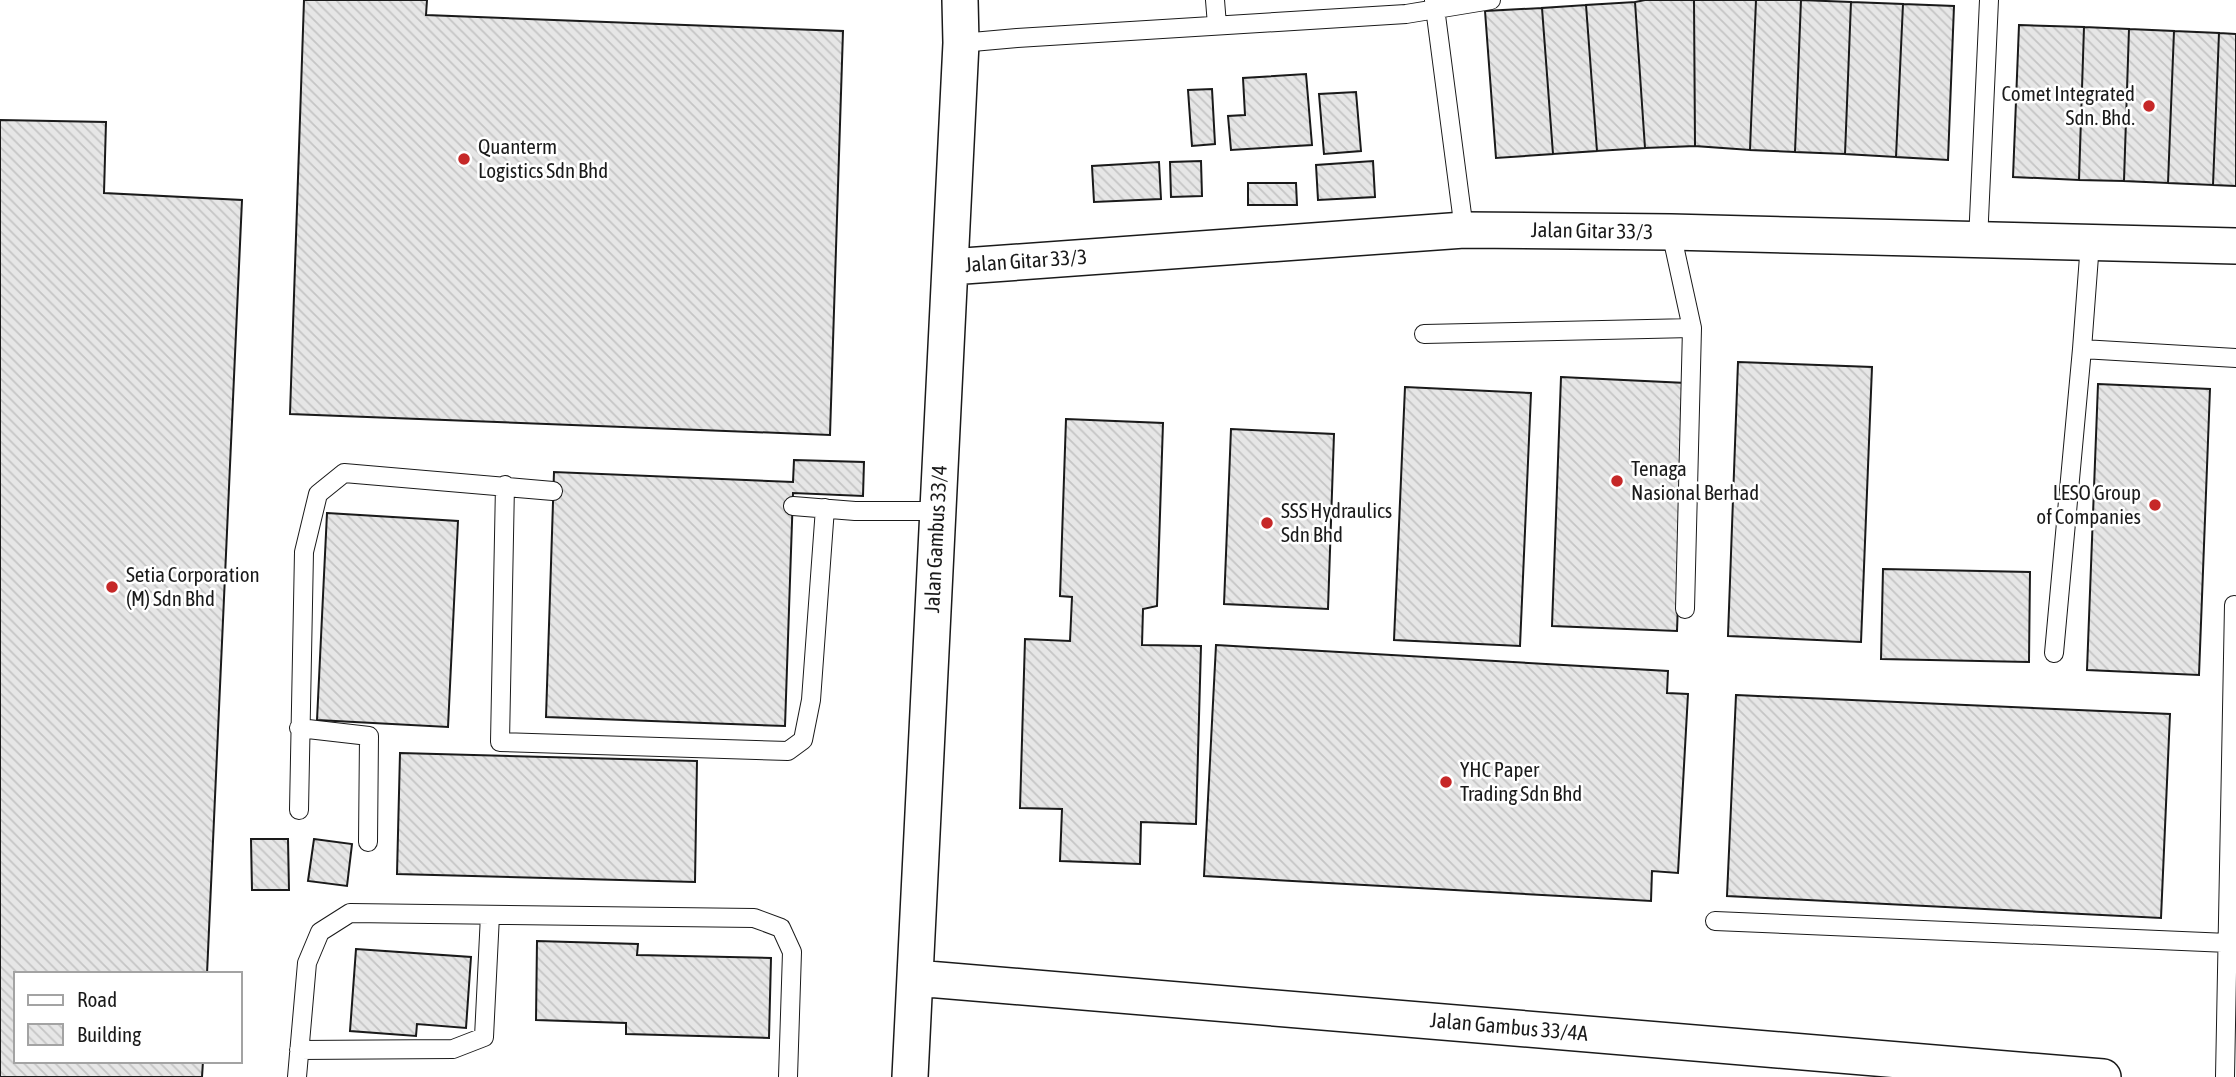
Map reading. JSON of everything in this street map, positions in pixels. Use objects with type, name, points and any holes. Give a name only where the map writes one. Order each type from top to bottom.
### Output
[{"type":"street","name":"Jalan Gambus 33/4","points":[[910,1077],[961,43],[960,0]]},
{"type":"street","name":"Jalan Gitar 33/3","points":[[950,267],[1464,230],[1671,232],[2236,246]]},
{"type":"street","name":"Jalan Gambus 33/4A","points":[[915,978],[2103,1077]]},
{"type":"lane","points":[[1215,0],[1217,25]]},
{"type":"lane","points":[[961,43],[1406,14],[1435,5],[1491,0]]},
{"type":"lane","points":[[1978,241],[1989,0]]},
{"type":"lane","points":[[1435,5],[1464,230]]},
{"type":"lane","points":[[1671,232],[1692,328],[1685,609]]},
{"type":"lane","points":[[2054,653],[2090,243]]},
{"type":"lane","points":[[1424,334],[1692,328]]},
{"type":"lane","points":[[2082,349],[2236,358]]},
{"type":"lane","points":[[299,810],[304,552],[318,494],[344,473],[554,491]]},
{"type":"lane","points":[[505,485],[500,742],[788,751],[803,740],[811,699],[825,508]]},
{"type":"lane","points":[[793,506],[855,511],[938,510]]},
{"type":"lane","points":[[2225,1077],[2234,605]]},
{"type":"lane","points":[[299,728],[369,736],[368,842]]},
{"type":"lane","points":[[297,1077],[307,963],[320,932],[350,913],[754,918],[781,928],[792,952],[788,1077]]},
{"type":"lane","points":[[299,1050],[453,1049],[484,1037],[490,915]]},
{"type":"lane","points":[[1715,921],[2228,943]]},
{"type":"building","points":[[304,0],[427,0],[426,15],[843,31],[830,435],[290,414]]},
{"type":"building","points":[[1694,0],[1695,146],[1645,148],[1635,2]]},
{"type":"building","points":[[1694,0],[1756,0],[1750,150],[1695,146]]},
{"type":"building","points":[[1756,0],[1801,0],[1795,152],[1750,150]]},
{"type":"building","points":[[1801,0],[1851,2],[1845,154],[1795,152]]},
{"type":"building","points":[[1635,2],[1645,148],[1597,151],[1586,5]]},
{"type":"building","points":[[1851,2],[1903,4],[1896,157],[1845,154]]},
{"type":"building","points":[[1903,4],[1954,6],[1948,160],[1896,157]]},
{"type":"building","points":[[1586,5],[1597,151],[1553,154],[1542,8]]},
{"type":"building","points":[[1542,8],[1553,154],[1496,158],[1485,11]]},
{"type":"building","points":[[2019,25],[2084,27],[2079,180],[2013,177]]},
{"type":"building","points":[[2084,27],[2129,29],[2124,181],[2079,180]]},
{"type":"building","name":"Comet Integrated Sdn. Bhd.","points":[[2129,29],[2174,31],[2168,183],[2124,181]]},
{"type":"building","points":[[2174,31],[2219,33],[2213,185],[2168,183]]},
{"type":"building","points":[[2219,33],[2236,34],[2236,186],[2213,185]]},
{"type":"building","points":[[1306,74],[1312,145],[1231,150],[1228,116],[1245,115],[1243,78]]},
{"type":"building","points":[[1212,89],[1215,144],[1192,146],[1188,90]]},
{"type":"building","points":[[1356,92],[1361,151],[1324,154],[1319,94]]},
{"type":"building","name":"Setia Corporation (M) Sdn Bhd","points":[[0,120],[106,122],[104,193],[242,200],[207,972],[14,972],[14,1063],[203,1063],[202,1077],[0,1077]]},
{"type":"building","points":[[1201,161],[1202,196],[1171,197],[1170,162]]},
{"type":"building","points":[[1373,161],[1375,197],[1318,200],[1316,165]]},
{"type":"building","points":[[1159,162],[1161,199],[1094,202],[1092,166]]},
{"type":"building","points":[[1248,183],[1296,183],[1297,205],[1248,205]]},
{"type":"building","points":[[1738,362],[1872,367],[1861,642],[1728,636]]},
{"type":"building","points":[[1561,377],[1686,383],[1677,631],[1552,626]]},
{"type":"building","points":[[2098,384],[2210,389],[2199,675],[2087,670]]},
{"type":"building","points":[[1405,387],[1531,393],[1520,646],[1394,640]]},
{"type":"building","points":[[1066,419],[1163,423],[1157,606],[1143,609],[1142,645],[1201,646],[1196,824],[1141,822],[1140,864],[1060,861],[1062,809],[1020,808],[1025,639],[1070,641],[1072,597],[1060,596]]},
{"type":"building","points":[[1231,429],[1334,434],[1328,609],[1224,604]]},
{"type":"building","points":[[794,460],[864,462],[863,496],[793,493],[785,726],[546,717],[554,472],[793,482]]},
{"type":"building","points":[[327,513],[458,521],[448,727],[317,720]]},
{"type":"building","points":[[1883,569],[2030,572],[2029,662],[1881,659]]},
{"type":"building","name":"YHC Paper Trading Sdn Bhd","points":[[1216,645],[1668,671],[1667,693],[1688,694],[1678,873],[1652,871],[1651,901],[1204,876]]},
{"type":"building","points":[[1736,695],[2170,714],[2161,918],[1727,896]]},
{"type":"building","points":[[400,753],[697,761],[695,882],[397,874]]},
{"type":"building","points":[[251,839],[288,839],[289,890],[252,890]]},
{"type":"building","points":[[314,839],[352,844],[347,886],[308,881]]},
{"type":"building","points":[[537,941],[638,944],[637,955],[771,958],[769,1038],[626,1034],[626,1023],[536,1020]]},
{"type":"building","points":[[356,949],[471,957],[466,1028],[417,1024],[416,1036],[350,1031]]},
{"type":"place","name":"Comet Integrated Sdn. Bhd.","points":[[2149,106]]},
{"type":"place","name":"Quanterm Logistics Sdn Bhd","points":[[464,159]]},
{"type":"place","name":"Tenaga Nasional Berhad","points":[[1617,481]]},
{"type":"place","name":"LESO Group of Companies","points":[[2155,505]]},
{"type":"place","name":"SSS Hydraulics Sdn Bhd","points":[[1267,523]]},
{"type":"place","name":"Setia Corporation (M) Sdn Bhd","points":[[112,587]]},
{"type":"place","name":"YHC Paper Trading Sdn Bhd","points":[[1446,782]]}]
